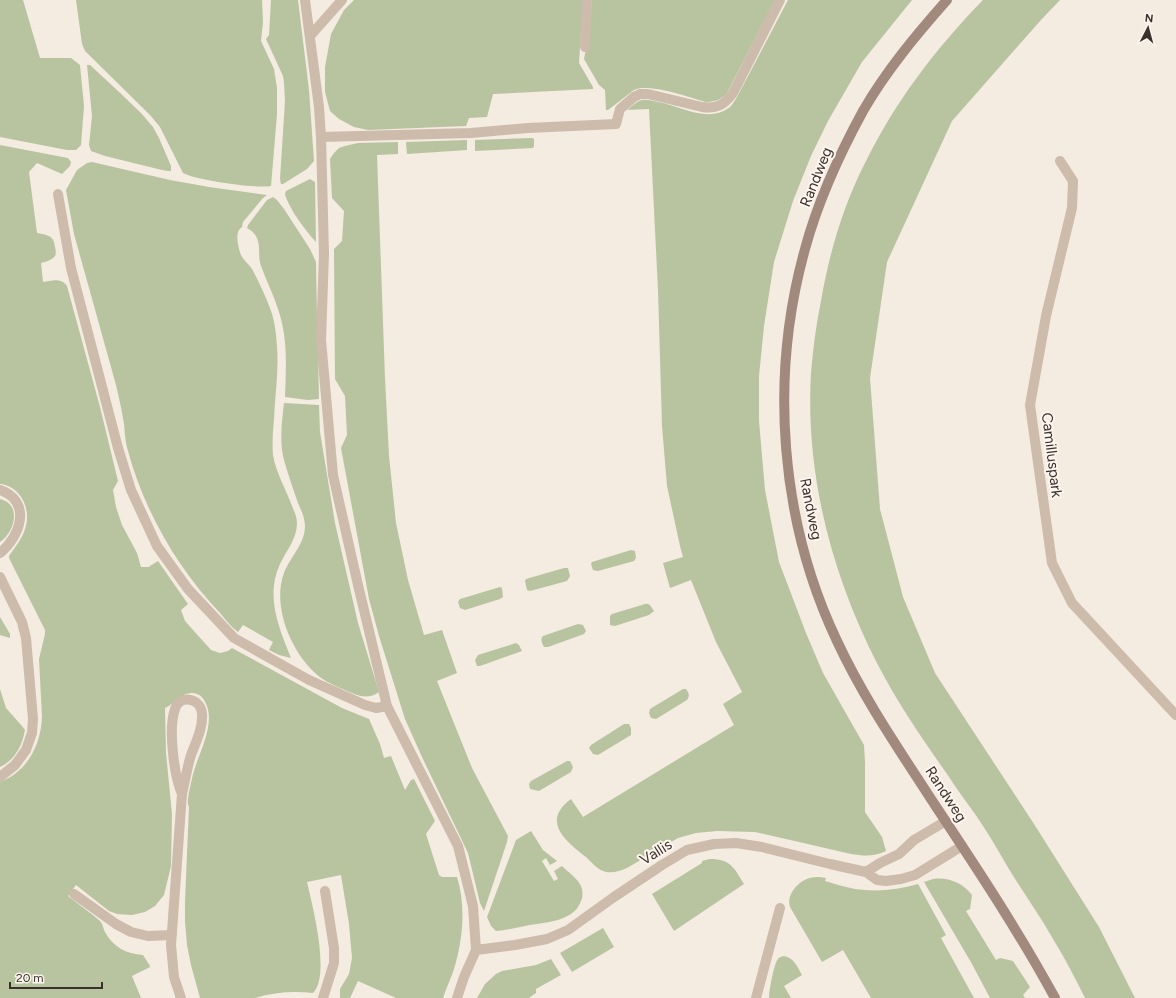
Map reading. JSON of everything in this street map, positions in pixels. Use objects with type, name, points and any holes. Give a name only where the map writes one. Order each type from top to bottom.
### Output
[{"type":"main road","name":"Randweg","points":[[947,0],[909,45],[876,90],[864,109],[841,154],[822,197],[805,248],[793,300],[786,360],[784,416],[788,464],[792,498],[807,561],[824,612],[837,641],[869,703],[887,733],[946,820],[1028,951],[1055,998]]},
{"type":"street","points":[[305,0],[319,107],[321,137],[324,254],[321,340],[333,475],[387,706],[458,846],[473,906],[476,950],[464,977],[457,998]]},
{"type":"street","points":[[310,36],[342,0]]},
{"type":"street","points":[[584,47],[587,0]]},
{"type":"street","points":[[321,137],[471,133],[528,128],[616,124],[620,109],[640,94],[648,94],[702,107],[715,107],[726,101],[733,93],[780,0]]},
{"type":"street","name":"Camilluspark","points":[[1060,161],[1074,181],[1072,208],[1046,316],[1030,405],[1052,563],[1072,603],[1176,715]]},
{"type":"street","points":[[58,194],[71,268],[118,448],[131,490],[158,546],[188,589],[234,638],[309,680],[365,706],[376,708],[387,706]]},
{"type":"street","points":[[0,490],[13,497],[19,509],[20,515],[18,530],[7,547],[0,552]]},
{"type":"street","points":[[0,577],[22,622],[26,638],[33,720],[32,733],[26,750],[15,765],[0,777]]},
{"type":"street","points":[[181,998],[174,977],[171,945],[182,794],[191,755],[202,721],[202,713],[199,704],[192,700],[185,700],[178,704],[175,708],[173,718],[172,741],[174,766],[179,788],[182,794]]},
{"type":"street","points":[[866,872],[899,854],[914,840],[946,820]]},
{"type":"street","name":"Vallis","points":[[476,950],[547,939],[568,930],[614,897],[687,850],[714,844],[736,843],[762,847],[835,866],[866,872],[877,880],[893,880],[915,875],[962,846]]},
{"type":"street","points":[[323,998],[334,963],[334,948],[325,891]]},
{"type":"street","points":[[74,894],[116,924],[131,932],[148,936],[172,935]]},
{"type":"street","points":[[756,998],[780,908]]},
{"type":"green space","points":[[0,0],[23,0],[40,58],[71,58],[80,65],[84,106],[81,145],[76,150],[67,150],[0,137]]},
{"type":"green space","points":[[76,0],[262,0],[263,22],[261,41],[274,69],[277,88],[277,114],[271,186],[264,187],[227,183],[190,176],[183,173],[160,127],[150,115],[85,51],[82,44]]},
{"type":"green space","points":[[271,0],[298,0],[309,90],[314,161],[307,169],[283,184],[281,184],[280,179],[285,101],[284,83],[283,76],[266,39],[269,35]]},
{"type":"green space","points":[[354,0],[583,0],[579,63],[593,89],[493,94],[487,117],[469,118],[466,126],[368,130],[354,127],[339,119],[330,111],[325,92],[325,67],[331,34],[344,10]]},
{"type":"green space","points":[[592,0],[775,0],[727,93],[720,99],[705,102],[658,89],[640,88],[634,90],[606,110],[605,90],[599,85],[584,59],[586,49],[588,49]]},
{"type":"green space","points":[[788,0],[912,0],[862,62],[828,121],[811,156],[793,201],[774,262],[764,326],[759,376],[759,421],[765,490],[779,562],[823,673],[864,745],[865,812],[882,837],[886,851],[868,856],[851,854],[755,832],[717,831],[696,833],[678,838],[627,868],[617,872],[606,872],[595,866],[564,837],[559,830],[557,823],[558,815],[562,807],[571,799],[583,817],[734,725],[723,704],[742,692],[716,642],[691,580],[670,588],[663,563],[683,557],[667,486],[662,426],[658,290],[649,109],[627,110],[638,102],[644,100],[650,100],[704,114],[722,112],[730,107],[737,97]]},
{"type":"green space","points":[[983,0],[1060,0],[952,121],[887,262],[870,378],[880,509],[903,597],[935,673],[1034,824],[1099,927],[1135,998],[1085,998],[1070,968],[1040,917],[1013,876],[989,835],[902,707],[878,665],[847,596],[825,524],[817,486],[812,449],[810,411],[811,373],[816,328],[824,283],[838,230],[857,179],[889,119],[903,97],[933,57]]},
{"type":"green space","points":[[87,65],[90,65],[118,91],[153,127],[171,166],[171,171],[105,156],[91,151],[89,145],[92,116]]},
{"type":"green space","points":[[534,139],[533,148],[475,151],[475,140]]},
{"type":"green space","points":[[467,140],[467,150],[407,154],[406,142]]},
{"type":"green space","points":[[398,142],[398,154],[377,155],[389,456],[396,523],[408,580],[424,635],[442,630],[457,673],[437,681],[472,768],[508,836],[484,911],[480,903],[468,853],[405,719],[379,636],[369,599],[341,448],[347,435],[345,396],[335,379],[334,249],[342,241],[344,211],[332,198],[330,159],[339,148],[345,146],[358,143]]},
{"type":"green space","points":[[0,145],[68,158],[71,162],[70,166],[62,174],[37,163],[29,172],[37,233],[47,235],[52,238],[56,249],[56,254],[54,257],[41,263],[43,282],[53,280],[62,281],[67,286],[100,407],[118,481],[113,490],[116,507],[122,525],[137,553],[141,567],[149,567],[158,561],[188,604],[181,610],[185,621],[211,650],[220,653],[228,651],[232,648],[342,708],[369,719],[380,744],[384,758],[391,756],[405,790],[411,780],[414,779],[435,821],[426,834],[439,875],[442,877],[457,877],[462,900],[460,946],[454,969],[443,998],[396,998],[358,981],[350,998],[340,998],[340,989],[349,974],[352,958],[349,924],[341,875],[307,882],[319,939],[320,956],[318,984],[313,993],[284,992],[255,998],[200,998],[187,945],[185,922],[188,800],[193,774],[207,734],[209,716],[208,708],[203,698],[195,693],[191,693],[183,695],[165,708],[166,753],[172,814],[171,866],[164,895],[155,906],[145,912],[132,915],[117,914],[109,911],[76,885],[68,896],[100,921],[108,937],[116,946],[131,953],[143,955],[150,967],[132,976],[141,998],[0,998],[0,782],[18,772],[31,756],[39,738],[42,717],[39,659],[45,630],[9,558],[24,533],[27,522],[26,507],[19,494],[14,489],[0,484]]},
{"type":"green space","points":[[92,162],[170,180],[267,195],[243,222],[242,227],[238,232],[237,240],[241,255],[252,269],[267,300],[276,333],[278,364],[273,455],[274,462],[295,514],[297,529],[293,540],[280,564],[276,576],[274,600],[278,624],[291,658],[279,655],[269,650],[273,642],[243,625],[238,632],[233,628],[204,596],[176,558],[143,495],[127,448],[116,385],[74,234],[66,190],[77,170],[87,163]]},
{"type":"green space","points":[[310,179],[315,182],[316,242],[294,213],[285,194],[286,191]]},
{"type":"green space","points":[[273,197],[284,209],[310,249],[316,262],[319,399],[308,400],[285,397],[286,354],[282,323],[275,300],[261,266],[258,241],[253,232],[247,228],[267,200]]},
{"type":"green space","points":[[284,403],[319,405],[320,432],[335,523],[358,623],[379,692],[374,695],[360,696],[333,685],[320,677],[305,662],[291,639],[286,626],[280,599],[281,585],[284,573],[303,539],[305,526],[304,517],[282,453],[281,431]]},
{"type":"green space","points":[[0,499],[7,502],[11,506],[14,512],[14,519],[9,532],[0,542]]},
{"type":"green space","points":[[631,550],[635,551],[636,558],[634,561],[598,571],[593,570],[591,564],[592,562]]},
{"type":"green space","points":[[568,568],[570,576],[567,581],[530,591],[527,590],[526,579]]},
{"type":"green space","points":[[500,587],[502,588],[503,597],[500,599],[465,610],[460,608],[458,602],[460,599]]},
{"type":"green space","points":[[645,604],[649,605],[654,611],[649,615],[615,626],[610,625],[610,616],[612,614]]},
{"type":"green space","points":[[0,617],[10,634],[10,638],[0,635]]},
{"type":"green space","points":[[578,624],[583,625],[586,631],[584,634],[548,647],[544,647],[541,640],[543,636]]},
{"type":"green space","points":[[516,643],[522,651],[477,666],[475,660],[478,655]]},
{"type":"green space","points":[[0,689],[6,708],[25,730],[22,742],[17,752],[10,761],[0,767]]},
{"type":"green space","points":[[683,689],[686,689],[688,693],[689,697],[687,700],[656,719],[651,718],[649,713],[650,709]]},
{"type":"green space","points":[[624,724],[629,724],[631,728],[631,735],[598,755],[593,754],[589,748],[591,745]]},
{"type":"green space","points":[[567,761],[570,761],[573,767],[571,772],[539,791],[530,789],[529,784],[531,781]]},
{"type":"green space","points":[[531,831],[543,850],[557,861],[550,865],[546,858],[542,861],[554,881],[558,879],[554,871],[562,866],[581,886],[582,899],[578,908],[567,917],[545,923],[496,931],[491,926],[487,917],[516,840]]},
{"type":"green space","points":[[717,859],[727,863],[734,869],[744,884],[674,931],[652,894],[702,863],[702,861]]},
{"type":"green space","points":[[812,877],[826,878],[825,881],[863,890],[887,890],[918,884],[946,935],[941,938],[974,998],[871,998],[843,950],[822,962],[790,907],[789,902],[791,893],[797,885]]},
{"type":"green space","points":[[933,879],[950,880],[960,884],[972,895],[970,909],[966,911],[996,960],[1000,958],[1013,961],[1030,987],[1023,995],[1025,998],[990,998],[924,882]]},
{"type":"green space","points":[[603,928],[614,947],[572,972],[560,953]]},
{"type":"green space","points":[[784,956],[793,961],[802,975],[784,986],[791,998],[769,998],[776,962],[778,958]]},
{"type":"green space","points":[[551,959],[561,975],[536,989],[536,993],[529,998],[477,998],[485,984],[496,974],[502,971],[536,965]]}]
